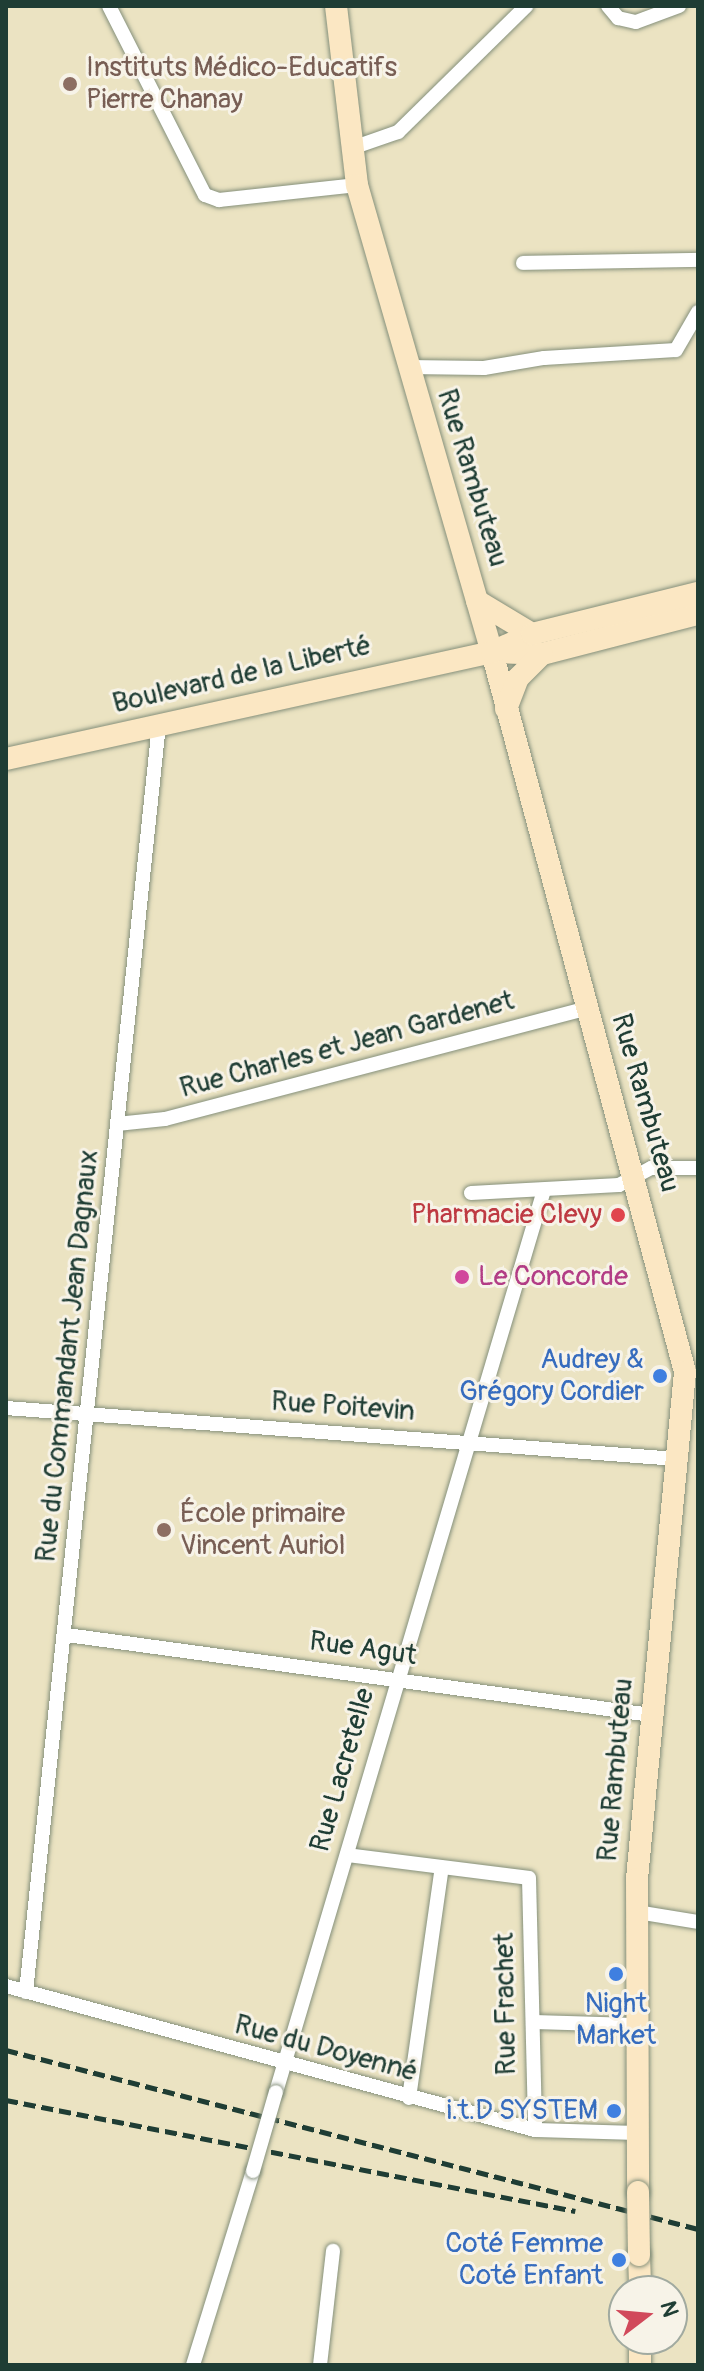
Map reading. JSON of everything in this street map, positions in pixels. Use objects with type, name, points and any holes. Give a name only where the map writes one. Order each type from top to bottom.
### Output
[{"type":"street","points":[[109,6],[205,195],[219,200],[357,185]]},
{"type":"street","name":"Rue Rambuteau","points":[[336,6],[357,185],[492,652],[685,1372],[651,1715],[637,1912],[635,2025],[640,2275]]},
{"type":"street","points":[[352,148],[398,132],[526,6]]},
{"type":"street","points":[[608,6],[618,18],[636,22],[679,6]]},
{"type":"street","points":[[523,263],[698,260]]},
{"type":"street","points":[[408,367],[484,368],[544,358],[676,350],[698,312]]},
{"type":"street","points":[[506,709],[518,678],[537,644],[698,593]]},
{"type":"street","points":[[477,601],[537,644],[698,614]]},
{"type":"street","name":"Boulevard de la Liberté","points":[[6,759],[537,644]]},
{"type":"street","name":"Rue du Commandant Jean Dagnaux","points":[[26,1992],[67,1635],[159,724]]},
{"type":"street","name":"Rue Charles et Jean Gardenet","points":[[117,1124],[165,1119],[588,1008]]},
{"type":"street","points":[[471,1193],[619,1185],[651,1168],[698,1168]]},
{"type":"street","name":"Rue Lacretelle","points":[[193,2365],[250,2184],[396,1679],[544,1190]]},
{"type":"street","name":"Rue Poitevin","points":[[6,1408],[676,1459]]},
{"type":"street","name":"Rue Agut","points":[[67,1635],[651,1715]]},
{"type":"street","points":[[347,1855],[442,1867],[409,2098]]},
{"type":"street","name":"Rue Frachet","points":[[442,1867],[529,1878],[535,2130]]},
{"type":"street","points":[[637,1912],[698,1922]]},
{"type":"street","name":"Rue du Doyenné","points":[[6,1986],[285,2065],[535,2130],[638,2133]]},
{"type":"street","points":[[533,2022],[635,2025]]},
{"type":"street","points":[[320,2365],[333,2251]]},
{"type":"railway","points":[[6,2050],[698,2229]]},
{"type":"railway","points":[[6,2100],[575,2211]]},
{"type":"place","name":"Instituts Médico-Educatifs Pierre Chanay","points":[[70,84]]},
{"type":"place","name":"Pharmacie Clevy","points":[[618,1215]]},
{"type":"place","name":"Le Concorde","points":[[462,1277]]},
{"type":"place","name":"Audrey & Grégory Cordier","points":[[660,1376]]},
{"type":"place","name":"École primaire Vincent Auriol","points":[[164,1530]]},
{"type":"place","name":"Night Market","points":[[616,1974]]},
{"type":"place","name":"i.t.D SYSTEM","points":[[614,2111]]},
{"type":"place","name":"Coté Femme Coté Enfant","points":[[619,2260]]}]
